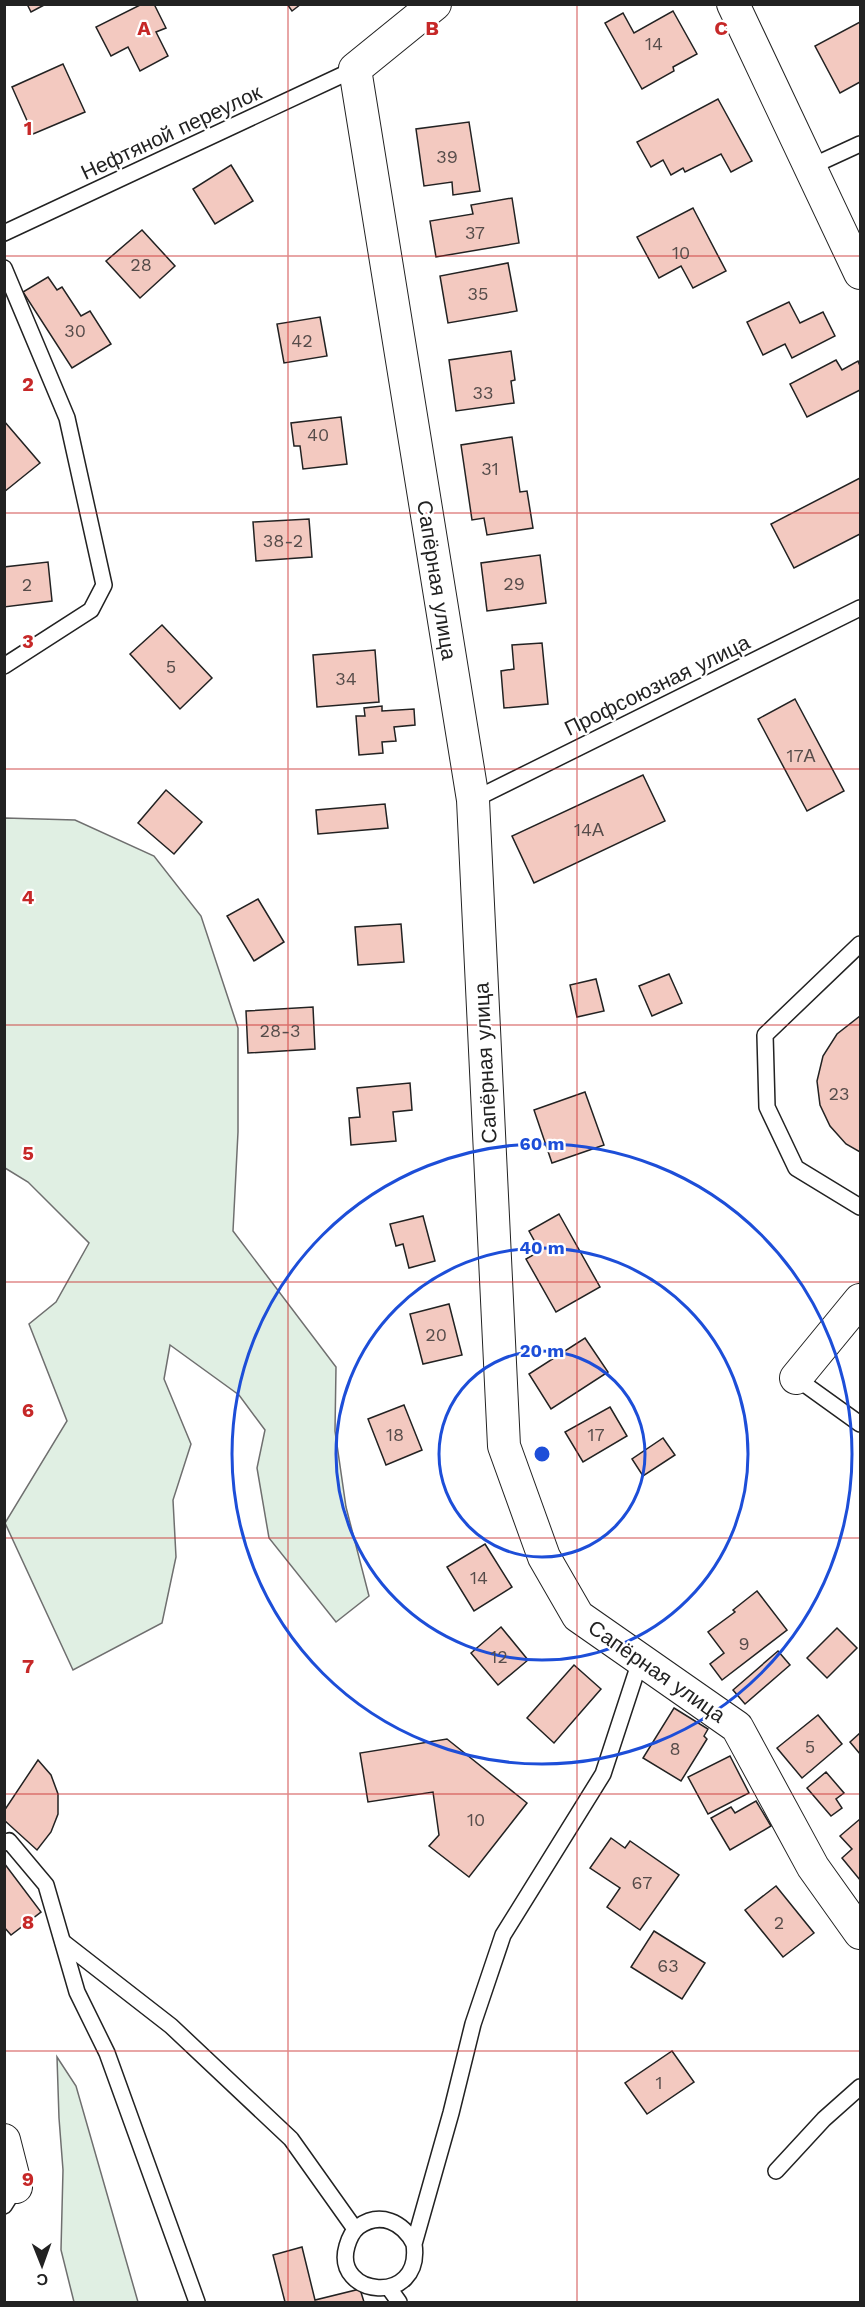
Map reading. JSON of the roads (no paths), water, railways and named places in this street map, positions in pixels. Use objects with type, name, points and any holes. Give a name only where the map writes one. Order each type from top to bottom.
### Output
[{"type":"street","points":[[355,69],[435,4]]},
{"type":"street","points":[[733,4],[861,273]]},
{"type":"street","name":"Сапёрная улица","points":[[355,69],[473,800],[504,1446],[544,1557],[578,1616],[737,1727],[813,1867],[861,1933]]},
{"type":"street","points":[[796,1378],[861,1300]]},
{"type":"street","points":[[4,2140],[10,2197]]},
{"type":"lane","name":"Нефтяной переулок","points":[[4,233],[355,69]]},
{"type":"lane","points":[[810,167],[861,144]]},
{"type":"lane","points":[[4,268],[67,418],[104,585],[92,610],[4,666]]},
{"type":"lane","name":"Профсоюзная улица","points":[[473,800],[861,608]]},
{"type":"lane","points":[[861,944],[765,1035],[767,1107],[796,1168],[861,1207]]},
{"type":"lane","points":[[796,1378],[861,1424]]},
{"type":"lane","points":[[414,2244],[452,2113],[473,2024],[503,1935],[558,1850],[603,1774],[641,1658]]},
{"type":"lane","points":[[4,1843],[9,1841],[46,1885],[77,1992],[107,2053],[197,2302]]},
{"type":"lane","points":[[63,1942],[171,2025],[291,2139],[355,2229]]},
{"type":"lane","points":[[776,2171],[824,2119],[861,2087]]},
{"type":"lane","points":[[377,2219],[389,2220],[404,2229],[414,2244],[416,2256],[413,2267],[399,2284],[378,2290],[357,2281],[350,2272],[345,2251],[348,2240],[355,2229],[377,2219]]},
{"type":"lane","points":[[389,2288],[399,2302]]}]
